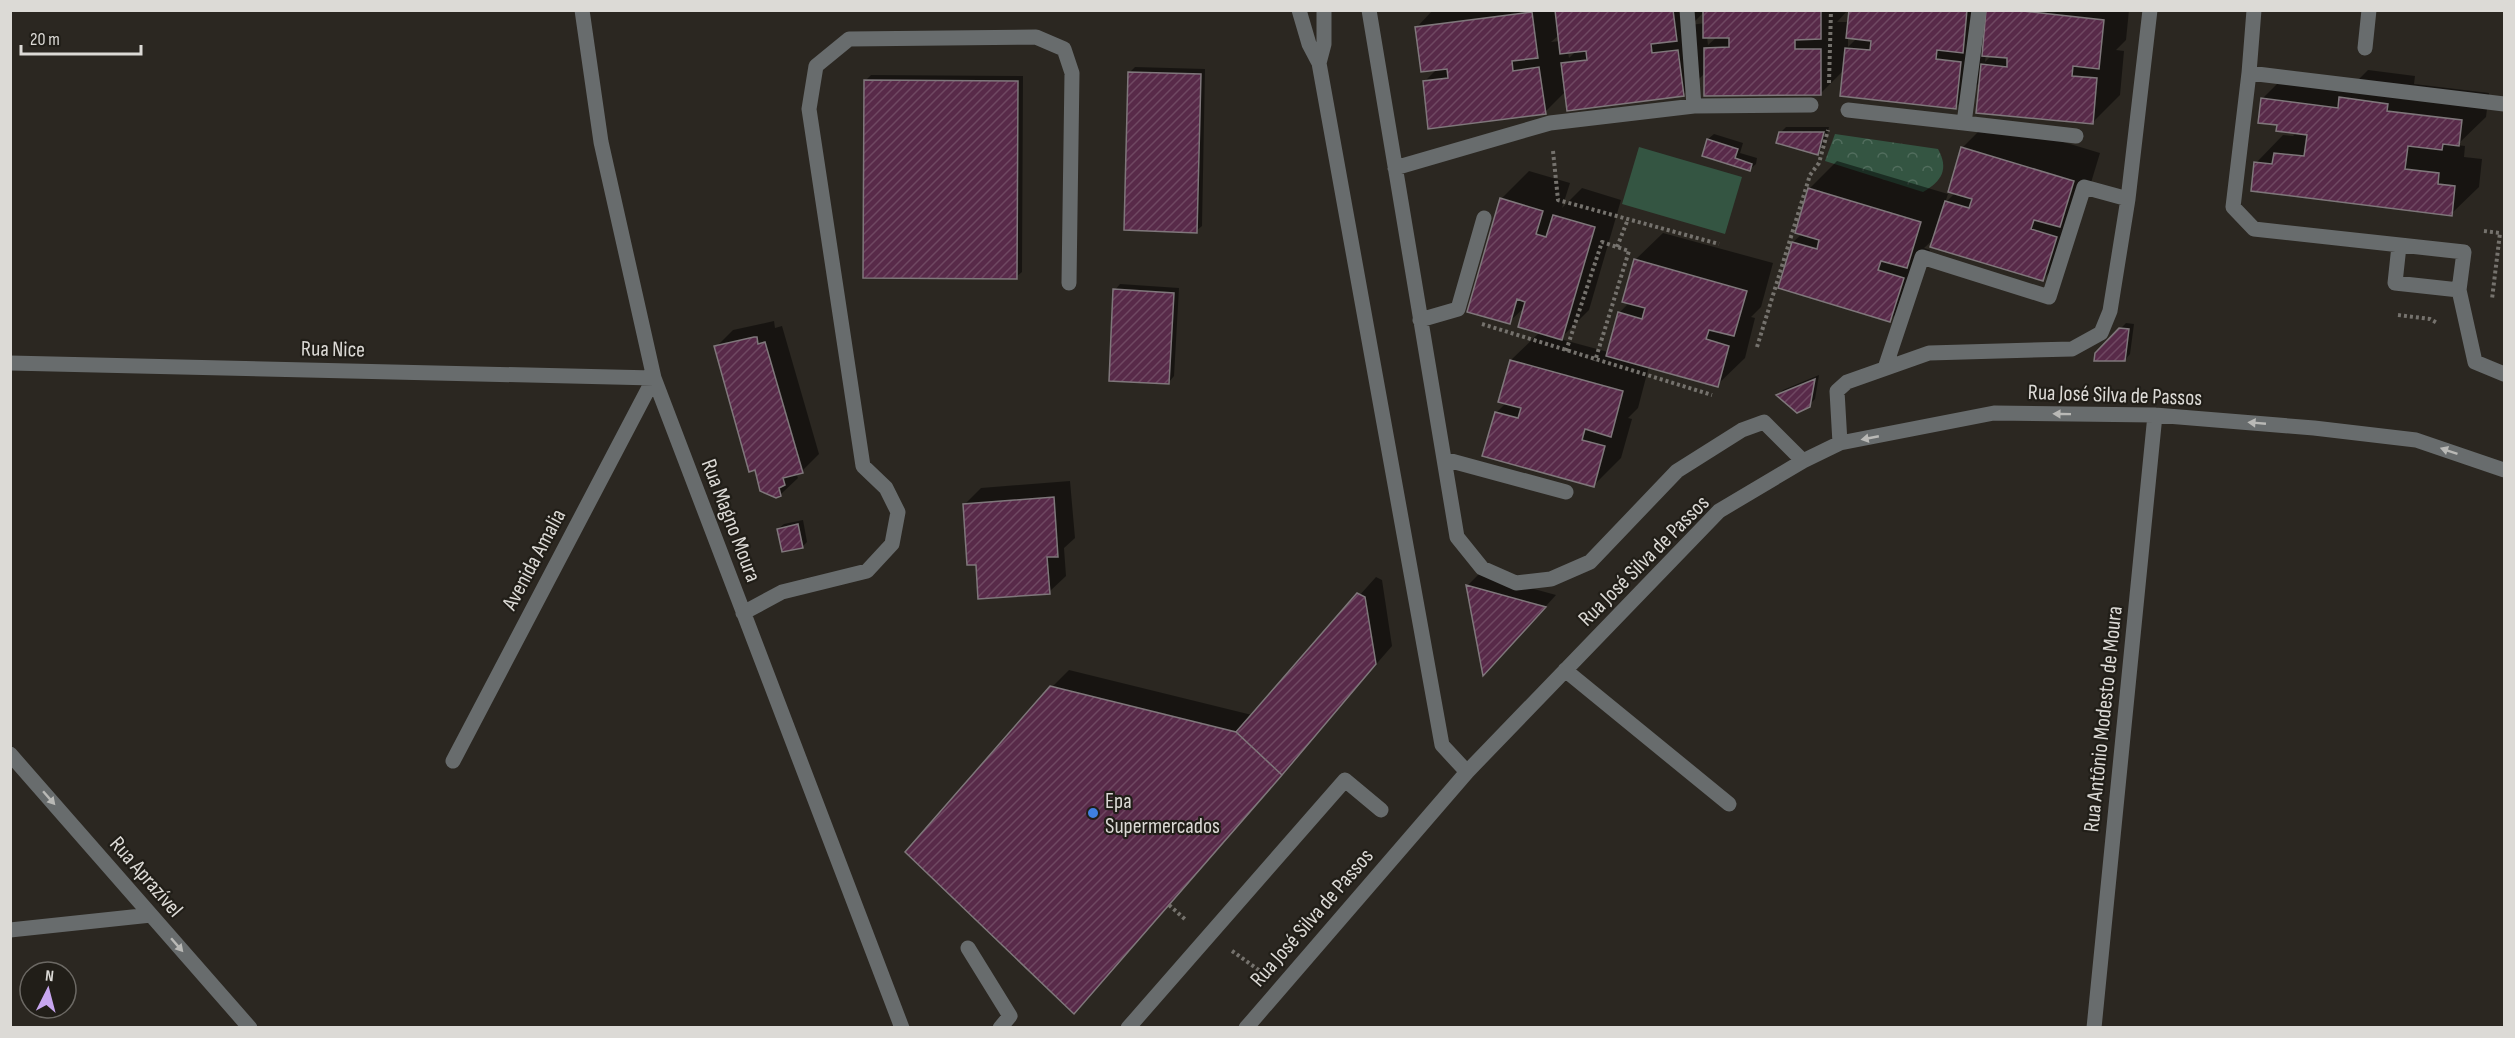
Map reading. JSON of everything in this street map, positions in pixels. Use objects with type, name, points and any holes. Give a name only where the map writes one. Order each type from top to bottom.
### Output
[{"type":"street","name":"Rua Magno Moura","points":[[582,10],[601,142],[654,378],[902,1028]]},
{"type":"street","points":[[1299,10],[1309,45],[1319,63],[1442,745],[1467,772]]},
{"type":"street","points":[[1319,63],[1324,44],[1324,10]]},
{"type":"street","points":[[1369,10],[1457,537],[1482,567],[1516,582],[1551,579],[1590,562],[1677,471],[1742,430],[1764,422],[1803,461]]},
{"type":"street","points":[[1688,10],[1694,106]]},
{"type":"street","points":[[1964,123],[1979,10]]},
{"type":"street","points":[[1840,443],[1837,391],[1847,382],[1929,353],[2072,349],[2101,333],[2110,311],[2128,199],[2150,10]]},
{"type":"street","points":[[2254,10],[2233,207],[2254,229],[2464,252],[2459,290],[2475,362],[2505,374]]},
{"type":"street","points":[[2365,48],[2369,10]]},
{"type":"street","points":[[742,613],[782,592],[867,571],[892,544],[898,512],[886,488],[863,465],[809,109],[816,66],[849,39],[1035,37],[1064,49],[1072,73],[1069,283]]},
{"type":"street","points":[[2248,73],[2505,104]]},
{"type":"street","points":[[1395,168],[1550,123],[1694,106],[1811,105]]},
{"type":"street","points":[[1848,110],[2076,136]]},
{"type":"street","points":[[1885,368],[1922,257],[2049,297],[2084,187],[2128,199]]},
{"type":"street","points":[[1420,320],[1458,309],[1484,218]]},
{"type":"street","points":[[2399,246],[2395,284],[2459,290]]},
{"type":"street","name":"Rua Nice","points":[[10,363],[654,378]]},
{"type":"street","name":"Avenida Amalia","points":[[453,761],[654,378]]},
{"type":"street","name":"Rua José Silva de Passos","points":[[1246,1028],[1467,772],[1719,511],[1803,461],[1840,443],[1994,413],[2155,415],[2416,440],[2505,470]]},
{"type":"street","name":"Rua Antônio Modesto de Moura","points":[[2094,1028],[2155,415]]},
{"type":"street","points":[[1444,459],[1566,492]]},
{"type":"street","points":[[1565,670],[1729,804]]},
{"type":"street","name":"Rua Aprazível","points":[[10,754],[250,1028]]},
{"type":"street","points":[[1128,1028],[1345,780],[1381,810]]},
{"type":"street","points":[[10,930],[151,915]]},
{"type":"street","points":[[968,948],[1010,1016],[1000,1028]]},
{"type":"path","points":[[1828,94],[1831,10]]},
{"type":"path","points":[[1550,123],[1558,200],[1719,244]]},
{"type":"path","points":[[1757,347],[1810,175],[1819,163],[1828,136],[1828,127]]},
{"type":"path","points":[[1617,247],[1628,219]]},
{"type":"path","points":[[1566,351],[1602,242],[1629,251],[1595,361]]},
{"type":"path","points":[[2394,314],[2430,319],[2439,324]]},
{"type":"path","points":[[1478,323],[1595,361],[1712,395]]},
{"type":"green space","points":[[1835,134],[1938,149],[1943,163],[1942,174],[1923,192],[1825,161]]},
{"type":"green space","points":[[1639,147],[1742,177],[1725,234],[1622,204]]},
{"type":"building","points":[[1555,10],[1673,10],[1677,41],[1651,44],[1652,53],[1678,50],[1684,96],[1567,111],[1561,63],[1587,60],[1586,51],[1560,54]]},
{"type":"building","points":[[1703,10],[1821,10],[1821,39],[1795,40],[1795,49],[1821,49],[1821,95],[1704,96],[1704,48],[1729,47],[1729,38],[1703,38]]},
{"type":"building","points":[[1849,10],[1967,10],[1963,53],[1937,50],[1936,59],[1961,62],[1956,109],[1840,96],[1845,48],[1870,50],[1871,41],[1846,38]]},
{"type":"building","points":[[1986,10],[2014,10],[2104,20],[2099,69],[2073,66],[2072,76],[2097,78],[2093,124],[1976,113],[1981,64],[2007,67],[2007,58],[1982,56]]},
{"type":"building","points":[[1532,12],[1538,58],[1512,61],[1513,71],[1539,67],[1546,114],[1428,129],[1423,81],[1448,78],[1447,69],[1421,72],[1415,27]]},
{"type":"building","points":[[1128,72],[1201,74],[1197,233],[1124,230]]},
{"type":"building","points":[[864,80],[1018,81],[1017,279],[863,278]]},
{"type":"building","points":[[2339,97],[2388,104],[2387,111],[2462,120],[2459,146],[2443,144],[2442,150],[2408,146],[2405,169],[2439,173],[2438,184],[2455,186],[2452,216],[2251,191],[2254,162],[2272,164],[2274,153],[2304,156],[2307,135],[2276,131],[2277,125],[2258,123],[2261,98],[2338,108]]},
{"type":"building","points":[[1779,132],[1824,132],[1818,155],[1776,143]]},
{"type":"building","points":[[1707,139],[1738,149],[1735,158],[1752,164],[1750,171],[1702,156]]},
{"type":"building","points":[[1961,147],[2074,181],[2060,227],[2034,220],[2031,229],[2057,237],[2043,281],[1930,247],[1945,201],[1969,208],[1972,199],[1948,192]]},
{"type":"building","points":[[1808,188],[1921,222],[1907,268],[1881,261],[1878,270],[1904,278],[1890,322],[1778,288],[1792,242],[1817,249],[1819,240],[1795,233]]},
{"type":"building","points":[[1500,198],[1543,211],[1536,234],[1546,237],[1553,215],[1595,227],[1562,340],[1518,327],[1525,302],[1517,299],[1510,324],[1467,312]]},
{"type":"building","points":[[1634,259],[1747,291],[1734,336],[1709,330],[1706,339],[1729,346],[1718,387],[1606,356],[1618,312],[1642,319],[1645,308],[1622,302]]},
{"type":"building","points":[[1113,289],[1174,293],[1169,384],[1109,381]]},
{"type":"building","points":[[2119,328],[2129,329],[2125,361],[2094,361],[2095,353]]},
{"type":"building","points":[[757,337],[758,344],[765,342],[803,473],[783,478],[785,485],[779,488],[781,496],[776,498],[760,491],[755,470],[749,472],[714,346]]},
{"type":"building","points":[[1510,360],[1623,391],[1611,437],[1585,429],[1582,440],[1605,446],[1594,487],[1482,456],[1495,412],[1518,418],[1521,408],[1498,402]]},
{"type":"building","points":[[1815,379],[1810,407],[1797,413],[1776,395]]},
{"type":"building","points":[[1054,497],[1058,557],[1047,557],[1050,594],[978,599],[976,565],[967,565],[963,504]]},
{"type":"building","points":[[798,524],[803,548],[782,552],[777,529]]},
{"type":"building","points":[[1466,585],[1546,607],[1483,676]]},
{"type":"building","points":[[1357,593],[1365,597],[1376,664],[1282,775],[1236,732]]},
{"type":"building","name":"Epa Supermercados","points":[[1050,686],[1236,732],[1282,775],[1074,1014],[905,852]]},
{"type":"place","name":"Epa Supermercados","points":[[1093,813]]}]
